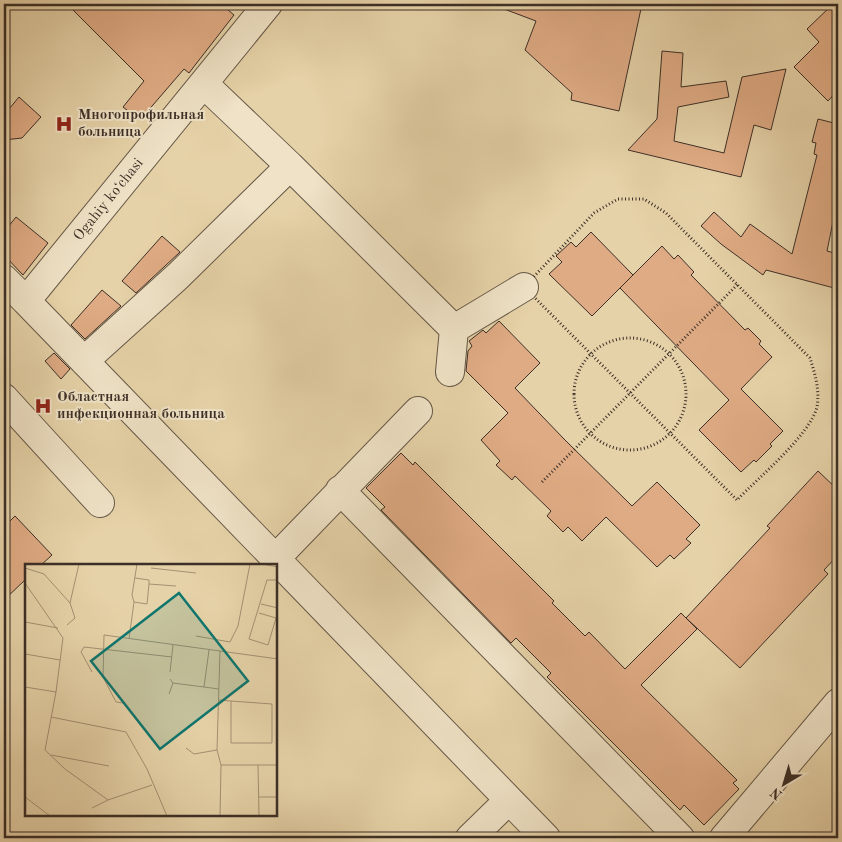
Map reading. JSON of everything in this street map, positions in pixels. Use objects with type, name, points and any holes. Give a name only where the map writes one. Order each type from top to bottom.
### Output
[{"type":"street","name":"Ogahiy koʻchasi","points":[[26,301],[204,84],[256,8]]},
{"type":"street","points":[[204,84],[290,166],[454,329]]},
{"type":"street","points":[[84,361],[178,276],[290,166]]},
{"type":"street","points":[[4,279],[546,838]]},
{"type":"street","points":[[454,329],[524,287]]},
{"type":"street","points":[[450,372],[454,329]]},
{"type":"street","points":[[4,398],[100,503]]},
{"type":"street","points":[[275,559],[418,411]]},
{"type":"street","points":[[340,490],[680,838]]},
{"type":"street","points":[[724,838],[838,703]]},
{"type":"street","points":[[470,838],[509,800]]},
{"type":"path","points":[[627,199],[644,199],[666,213],[738,284],[810,358],[818,384],[817,408],[805,432],[737,500],[524,287],[594,213],[618,200],[627,199]]},
{"type":"path","points":[[542,482],[738,284]]},
{"type":"path","points":[[626,338],[645,339],[663,348],[670,354],[677,362],[686,379],[687,399],[682,418],[671,434],[657,445],[640,450],[622,450],[605,445],[590,434],[580,420],[574,403],[574,385],[580,368],[590,353],[606,342],[626,338]]},
{"type":"building","points":[[67,4],[221,4],[234,15],[189,73],[184,69],[140,120],[123,107],[144,81]]},
{"type":"building","points":[[496,4],[642,4],[619,111],[571,100],[572,93],[525,50],[536,21],[496,6]]},
{"type":"building","points":[[833,4],[838,4],[838,90],[828,101],[794,67],[819,42],[807,29]]},
{"type":"building","points":[[662,51],[683,53],[681,87],[726,81],[729,97],[678,107],[674,141],[724,153],[742,77],[786,69],[771,130],[754,125],[741,177],[628,150],[657,119]]},
{"type":"building","points":[[19,97],[41,117],[22,138],[4,140],[4,115]]},
{"type":"building","points":[[818,119],[838,124],[838,197],[827,251],[838,254],[838,289],[766,270],[763,275],[721,244],[701,226],[714,212],[741,237],[750,224],[792,254],[817,155],[814,154],[816,143],[812,142]]},
{"type":"building","points":[[16,217],[48,243],[23,275],[4,255],[4,232]]},
{"type":"building","points":[[591,232],[633,275],[592,316],[549,274],[562,262],[556,256],[571,242],[576,247]]},
{"type":"building","points":[[162,236],[180,252],[136,293],[122,281]]},
{"type":"building","points":[[662,246],[674,259],[678,255],[694,272],[691,275],[745,330],[748,328],[761,341],[759,344],[772,357],[741,389],[783,431],[770,444],[772,446],[756,462],[754,460],[741,472],[699,430],[729,400],[620,288]]},
{"type":"building","points":[[102,290],[121,306],[85,339],[71,325]]},
{"type":"building","points":[[499,321],[540,363],[515,388],[565,440],[632,506],[657,482],[700,525],[686,539],[691,543],[674,559],[670,555],[657,567],[606,517],[582,541],[568,527],[563,532],[547,516],[551,511],[515,476],[512,480],[496,465],[500,461],[481,440],[508,413],[466,371],[468,351],[472,346],[469,341],[483,330],[486,333]]},
{"type":"building","points":[[54,353],[70,369],[61,379],[45,361]]},
{"type":"building","points":[[401,453],[413,465],[415,462],[554,601],[552,603],[585,636],[589,632],[625,669],[681,613],[697,629],[641,685],[737,780],[733,783],[739,789],[704,825],[684,805],[680,810],[547,677],[551,673],[516,638],[511,643],[381,510],[385,507],[366,488]]},
{"type":"building","points":[[818,471],[838,490],[838,555],[824,570],[828,574],[740,668],[686,618],[770,528],[767,526]]},
{"type":"building","points":[[15,516],[52,555],[42,564],[25,564],[25,580],[4,600],[4,527]]},
{"type":"place","name":"Многопрофильная больница","points":[[64,124]]},
{"type":"place","name":"Областная инфекционная больница","points":[[43,406]]}]
